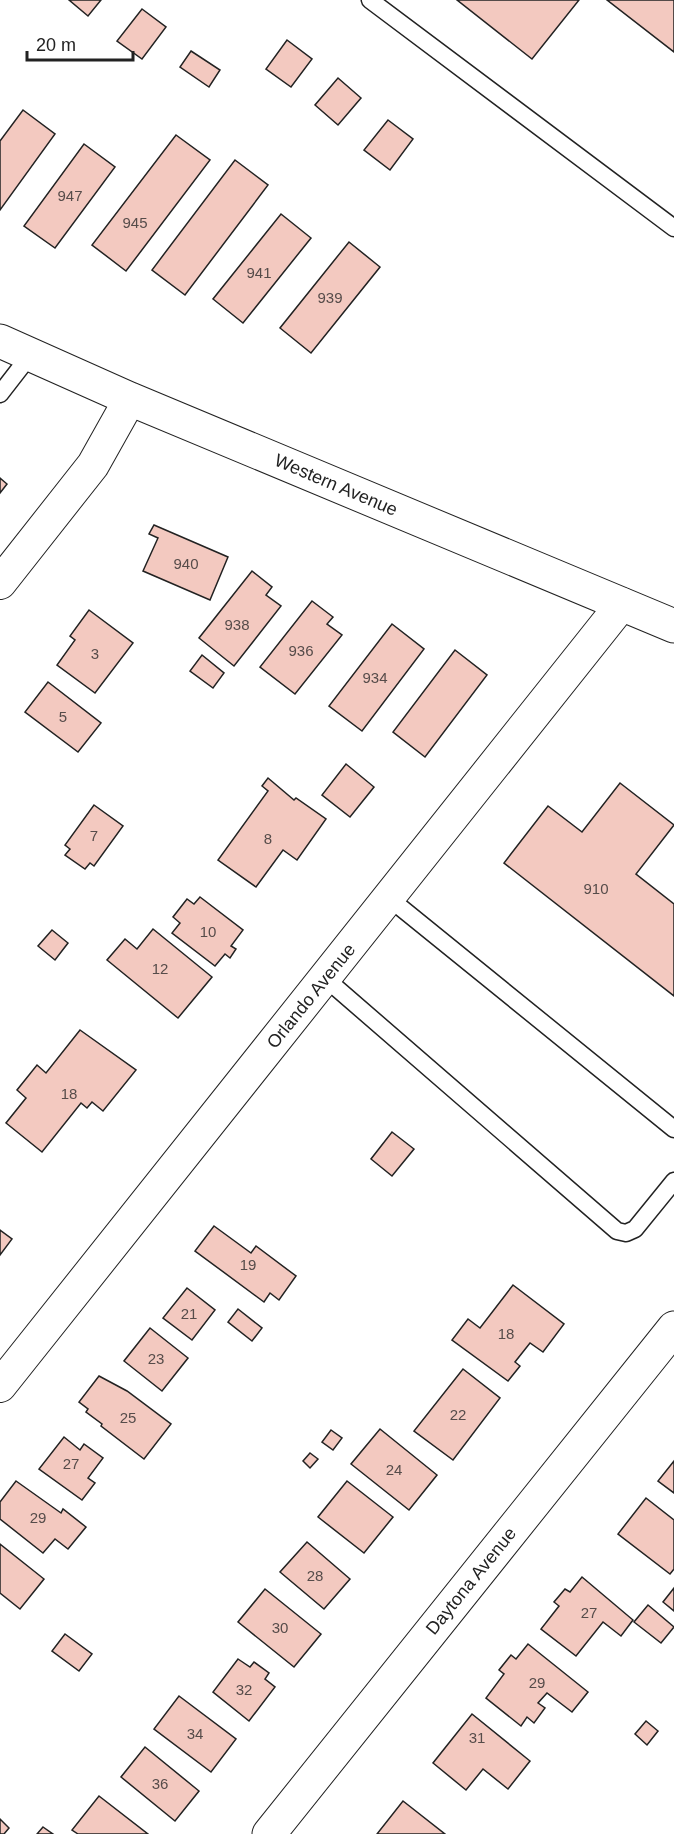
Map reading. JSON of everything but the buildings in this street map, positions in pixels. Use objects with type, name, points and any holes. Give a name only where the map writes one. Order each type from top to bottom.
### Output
[{"type":"main road","name":"Western Avenue","points":[[0,340],[130,399],[674,626]]},
{"type":"main road","name":"Daytona Avenue","points":[[269,1834],[674,1328]]},
{"type":"street","points":[[0,583],[93,465],[130,399]]},
{"type":"street","name":"Orlando Avenue","points":[[0,1386],[622,604]]},
{"type":"lane","points":[[370,0],[674,228]]},
{"type":"lane","points":[[0,394],[31,354]]},
{"type":"lane","points":[[389,898],[674,1129]]},
{"type":"lane","points":[[325,978],[617,1231],[626,1233],[635,1229],[674,1181]]}]
